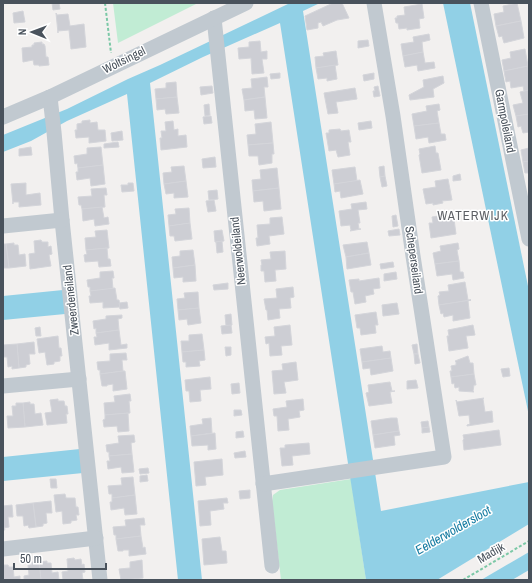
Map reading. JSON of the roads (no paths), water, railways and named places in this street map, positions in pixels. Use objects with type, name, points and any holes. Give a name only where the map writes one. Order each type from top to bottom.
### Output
[{"type":"street","name":"Woltsingel","points":[[3,117],[50,97],[246,3]]},
{"type":"street","name":"Scheperseiland","points":[[263,484],[444,457],[413,256],[394,116],[374,3]]},
{"type":"street","name":"Garmpoleiland","points":[[481,3],[529,239]]},
{"type":"street","name":"Neerwoldeiland","points":[[214,18],[272,566]]},
{"type":"street","name":"Zweerdeneiland","points":[[50,97],[100,580]]},
{"type":"street","points":[[3,226],[62,220]]},
{"type":"street","points":[[3,386],[79,379]]},
{"type":"street","points":[[3,549],[96,538]]},
{"type":"water","name":"Eelderwoldersloot","points":[[290,3],[320,3],[303,11],[381,511],[529,482],[529,524],[437,580],[366,580],[280,23],[203,57],[150,83],[202,580],[178,580],[127,94],[67,121],[31,141],[3,152],[3,135],[67,109]]},
{"type":"water","points":[[443,3],[470,3],[529,291],[529,416]]},
{"type":"water","points":[[63,290],[65,314],[3,320],[3,296]]},
{"type":"water","points":[[80,449],[83,473],[3,481],[3,457]]},
{"type":"water","points":[[529,552],[529,570],[512,580],[481,580]]},
{"type":"district","name":"WATERWIJK","points":[[473,215]]}]
